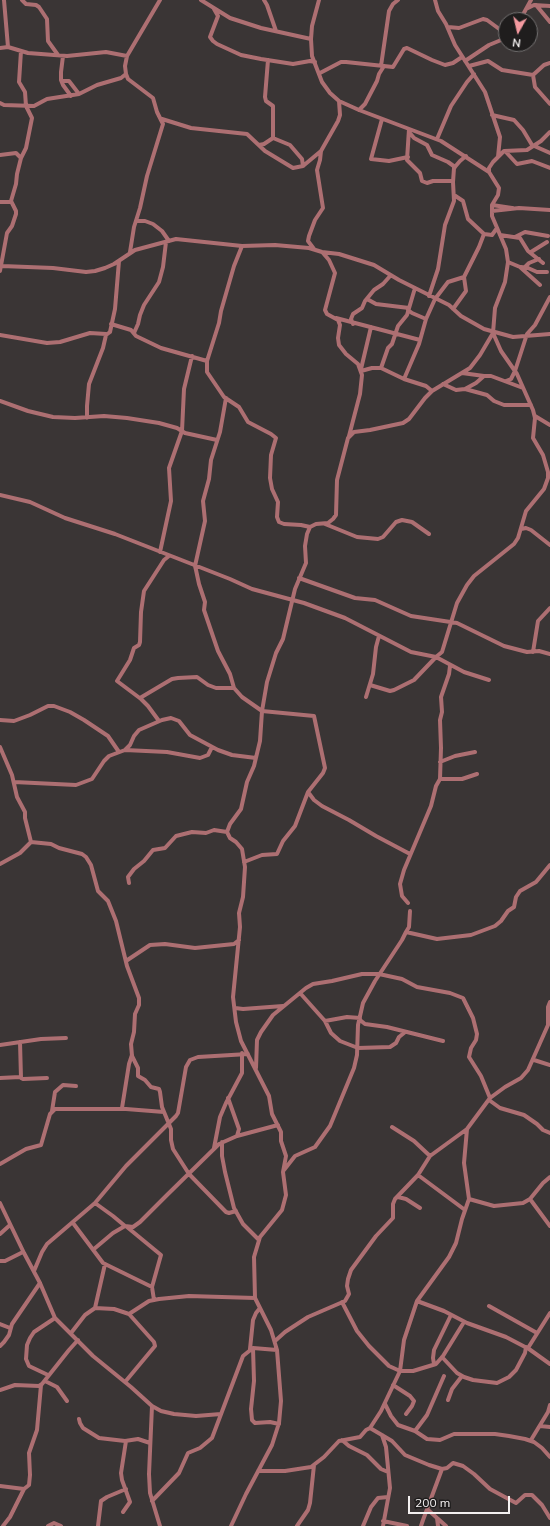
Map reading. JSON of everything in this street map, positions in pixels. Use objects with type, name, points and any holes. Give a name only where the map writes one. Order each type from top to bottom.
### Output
[{"type":"street","points":[[4,0],[8,47]]},
{"type":"street","points":[[22,0],[26,4],[36,5],[39,7],[47,19],[48,41],[61,56],[62,81],[63,85],[71,96]]},
{"type":"street","points":[[130,252],[134,227],[147,176],[163,124],[162,119],[157,112],[153,98],[131,82],[126,74],[125,66],[127,56],[160,0]]},
{"type":"street","points":[[201,0],[230,18],[311,39]]},
{"type":"street","points":[[264,0],[276,31]]},
{"type":"street","points":[[319,0],[318,9],[314,18],[311,39],[312,56],[325,87],[339,101],[409,131],[437,139],[489,172],[499,188],[497,197],[492,205],[492,211],[493,219],[506,249],[508,262],[505,282],[495,308],[493,332],[474,364],[432,391],[408,420],[370,430],[354,432],[349,436]]},
{"type":"street","points":[[359,110],[365,104],[383,66],[389,11],[393,4],[398,0]]},
{"type":"street","points":[[525,12],[532,0]]},
{"type":"street","points":[[435,1],[438,11],[448,27],[462,57],[485,92],[500,137],[498,156]]},
{"type":"street","points":[[528,8],[535,5],[550,6]]},
{"type":"street","points":[[535,5],[550,22]]},
{"type":"street","points":[[214,9],[218,16],[211,34],[211,39],[213,42],[241,55],[293,64],[310,61],[315,62]]},
{"type":"street","points":[[448,27],[459,28],[483,19],[487,20],[498,28]]},
{"type":"street","points":[[465,61],[486,47],[498,42]]},
{"type":"street","points":[[0,48],[8,47],[28,53],[61,56],[106,52],[127,56]]},
{"type":"street","points":[[320,73],[341,62],[393,67],[404,49],[407,48],[446,65],[453,63],[462,57]]},
{"type":"street","points":[[20,51],[19,82],[26,92],[26,106],[32,120],[26,148],[17,172],[16,184],[11,202],[16,214],[12,226],[7,233],[1,268],[53,268],[86,272],[105,268],[130,252],[176,239],[242,246],[275,245],[314,249],[322,252],[340,254],[374,265],[429,296],[449,305],[477,326],[493,332],[514,337],[550,334]]},
{"type":"street","points":[[259,145],[264,144],[272,138],[274,110],[273,106],[266,101],[264,96],[268,60]]},
{"type":"street","points":[[469,66],[488,61],[502,70],[533,75],[550,63]]},
{"type":"street","points":[[0,103],[4,105],[36,105],[44,100],[79,94],[97,85],[121,78],[126,74]]},
{"type":"street","points":[[437,139],[451,106],[474,74]]},
{"type":"street","points":[[533,75],[535,87],[550,104]]},
{"type":"street","points":[[62,81],[69,81],[79,94]]},
{"type":"street","points":[[162,119],[191,128],[214,132],[244,133],[250,136],[264,151],[294,168],[303,166],[321,151],[338,121],[340,115],[339,101]]},
{"type":"street","points":[[492,115],[514,120],[534,146],[550,153]]},
{"type":"street","points":[[382,119],[371,159],[390,161],[408,157]]},
{"type":"street","points":[[409,131],[408,161],[421,175],[423,182],[453,181]]},
{"type":"street","points":[[409,131],[414,138],[427,145],[432,155],[455,167]]},
{"type":"street","points":[[489,172],[490,166],[498,156],[505,151],[522,151],[534,146],[550,132]]},
{"type":"street","points":[[272,138],[290,145],[302,158],[303,166]]},
{"type":"street","points":[[314,249],[308,241],[312,227],[323,208],[317,172],[321,151]]},
{"type":"street","points":[[505,151],[517,164],[532,161],[550,168]]},
{"type":"street","points":[[0,155],[16,153],[21,158]]},
{"type":"street","points":[[429,296],[438,269],[445,225],[454,202],[453,181],[455,167],[466,156]]},
{"type":"street","points":[[454,195],[463,201],[468,218],[484,234],[492,235],[497,228]]},
{"type":"street","points":[[0,202],[11,202]]},
{"type":"street","points":[[492,205],[550,210]]},
{"type":"street","points":[[492,211],[514,208]]},
{"type":"street","points":[[134,333],[144,305],[159,282],[168,242],[162,231],[153,224],[145,221],[136,221]]},
{"type":"street","points":[[515,237],[525,232],[548,236]]},
{"type":"street","points":[[453,309],[466,291],[464,277],[484,234]]},
{"type":"street","points":[[500,236],[521,239],[531,252],[543,263]]},
{"type":"street","points":[[531,252],[547,242]]},
{"type":"street","points":[[242,246],[231,273],[219,322],[207,361],[207,372],[226,398],[239,407],[248,422],[274,435],[276,438],[271,452],[270,478],[272,489],[278,502],[277,517],[279,522],[310,527],[316,524],[325,524],[357,536],[378,539],[383,538],[396,522],[402,520],[412,522],[429,534]]},
{"type":"street","points":[[322,252],[326,256],[335,273],[325,310],[327,314],[353,324],[371,327],[420,340]]},
{"type":"street","points":[[522,267],[538,259]]},
{"type":"street","points":[[0,335],[47,343],[60,342],[90,333],[110,333],[116,300],[118,261]]},
{"type":"street","points":[[508,262],[537,272],[547,272]]},
{"type":"street","points":[[522,267],[540,285]]},
{"type":"street","points":[[353,324],[351,319],[353,314],[362,308],[374,290],[383,284],[391,275]]},
{"type":"street","points":[[404,379],[420,340],[426,319],[436,299],[448,282],[464,277]]},
{"type":"street","points":[[382,368],[388,348],[392,344],[408,309],[415,288]]},
{"type":"street","points":[[506,381],[512,378],[516,371],[529,329],[535,325],[550,297]]},
{"type":"street","points":[[367,299],[376,304],[408,309],[412,313],[426,319]]},
{"type":"street","points":[[336,318],[340,323],[338,338],[339,345],[346,354],[358,364],[361,370]]},
{"type":"street","points":[[111,324],[131,330],[136,336],[161,348],[207,361]]},
{"type":"street","points":[[325,524],[330,522],[336,515],[337,480],[360,394],[362,380],[361,370],[371,327]]},
{"type":"street","points":[[370,685],[394,690],[414,680],[442,652],[459,598],[471,579],[508,550],[518,538],[526,511],[544,489],[548,478],[548,472],[543,455],[533,438],[535,416],[531,405],[516,371],[501,351],[493,332]]},
{"type":"street","points":[[88,418],[86,406],[89,384],[103,348],[106,334]]},
{"type":"street","points":[[160,552],[171,501],[169,468],[182,431],[184,389],[192,356]]},
{"type":"street","points":[[361,370],[382,368],[404,379],[424,385],[432,391]]},
{"type":"street","points":[[462,373],[491,376],[523,388]]},
{"type":"street","points":[[465,389],[476,383],[484,376]]},
{"type":"street","points":[[443,384],[456,390],[465,389],[488,395],[494,401],[504,405],[531,405]]},
{"type":"street","points":[[226,398],[220,432],[211,460],[209,480],[203,501],[205,521],[195,566],[205,602],[204,610],[218,651],[230,674],[234,688],[242,697],[262,711],[315,717],[316,730],[321,745],[325,768],[323,773],[308,792],[295,826],[283,841],[277,854],[262,855],[244,862]]},
{"type":"street","points":[[0,401],[22,409],[53,417],[88,418],[104,416],[159,422],[182,431],[217,440]]},
{"type":"street","points":[[535,416],[550,425]]},
{"type":"street","points":[[0,495],[30,502],[65,518],[237,581],[252,589],[304,603],[345,618],[411,652],[436,657],[450,666],[489,680]]},
{"type":"street","points":[[232,1526],[272,1445],[279,1424],[281,1402],[277,1350],[275,1341],[255,1298],[254,1257],[259,1240],[282,1210],[285,1202],[286,1187],[283,1172],[286,1156],[278,1125],[272,1114],[269,1096],[256,1068],[245,1054],[236,1022],[233,997],[239,940],[239,913],[243,897],[245,867],[242,849],[230,838],[227,832],[230,824],[242,806],[247,782],[254,766],[261,731],[262,711],[267,682],[276,653],[283,639],[299,578],[306,563],[305,542],[310,527]]},
{"type":"street","points":[[521,529],[526,528],[531,530],[550,545]]},
{"type":"street","points":[[159,721],[140,698],[118,683],[118,680],[122,676],[130,660],[134,648],[139,645],[141,636],[141,608],[144,591],[164,560],[169,556]]},
{"type":"street","points":[[299,578],[355,598],[375,600],[416,617],[457,623],[504,646],[527,652],[539,651],[550,654]]},
{"type":"street","points":[[533,652],[538,621],[550,608]]},
{"type":"street","points":[[366,696],[370,685],[379,636]]},
{"type":"street","points":[[408,903],[404,899],[400,886],[404,870],[431,806],[436,786],[440,779],[441,697],[449,674],[450,666]]},
{"type":"street","points":[[140,698],[174,678],[197,677],[208,685],[216,688],[234,688]]},
{"type":"street","points":[[0,720],[14,721],[30,716],[48,706],[54,706],[70,712],[108,736],[119,752]]},
{"type":"street","points":[[125,750],[130,745],[134,736],[139,730],[169,718],[176,719],[189,734],[212,747],[229,754],[256,758]]},
{"type":"street","points":[[0,747],[14,782],[17,797],[24,811],[31,842]]},
{"type":"street","points":[[14,782],[68,785],[81,784],[92,779],[106,759],[125,750],[167,752],[200,758],[208,755],[212,747]]},
{"type":"street","points":[[440,762],[455,756],[476,752]]},
{"type":"street","points":[[440,779],[462,779],[477,774]]},
{"type":"street","points":[[308,792],[314,800],[322,806],[410,854]]},
{"type":"street","points":[[130,883],[128,877],[134,869],[154,850],[165,848],[176,836],[192,832],[206,833],[214,830],[227,832]]},
{"type":"street","points":[[0,864],[20,853],[31,842]]},
{"type":"street","points":[[31,842],[51,844],[82,854],[86,857],[90,864],[98,891],[108,901],[109,907],[116,921],[129,974],[139,998],[131,1044],[132,1055],[138,1068],[138,1076],[145,1080],[151,1087],[159,1089],[164,1112],[171,1129],[173,1149],[189,1174],[226,1212],[229,1213],[236,1211]]},
{"type":"street","points":[[406,932],[437,939],[471,935],[495,926],[501,921],[508,911],[514,907],[516,897],[520,891],[536,882],[545,869],[550,865]]},
{"type":"street","points":[[283,1172],[295,1156],[315,1147],[330,1126],[349,1081],[358,1048],[358,1027],[363,1003],[409,927],[410,911]]},
{"type":"street","points":[[126,961],[150,945],[165,944],[195,948],[234,944],[239,940]]},
{"type":"street","points":[[256,1068],[257,1040],[259,1036],[270,1018],[300,993],[313,984],[362,974],[380,974],[402,979],[417,987],[450,993],[463,998],[476,1025],[477,1034],[469,1057],[481,1076],[489,1099],[500,1108],[524,1115],[543,1130],[550,1133]]},
{"type":"street","points":[[300,993],[325,1021],[330,1033],[337,1039],[358,1048],[390,1047],[396,1043],[399,1037],[404,1033]]},
{"type":"street","points":[[275,1341],[285,1332],[308,1317],[345,1300],[349,1294],[347,1286],[351,1270],[376,1236],[393,1218],[393,1204],[398,1196],[418,1175],[430,1156],[467,1129],[489,1099],[505,1086],[521,1078],[528,1070],[534,1060],[548,1025],[548,1007],[550,1002]]},
{"type":"street","points":[[235,1008],[243,1009],[284,1006]]},
{"type":"street","points":[[325,1021],[347,1017],[360,1019],[365,1024],[387,1027],[404,1033],[444,1041]]},
{"type":"street","points":[[0,1045],[41,1039],[66,1038]]},
{"type":"street","points":[[20,1042],[20,1077]]},
{"type":"street","points":[[214,1148],[220,1117],[228,1098],[242,1073],[245,1054]]},
{"type":"street","points":[[34,1271],[47,1244],[95,1203],[126,1166],[178,1113],[186,1067],[190,1060],[198,1057],[245,1054]]},
{"type":"street","points":[[122,1108],[129,1064],[132,1055]]},
{"type":"street","points":[[534,1060],[550,1065]]},
{"type":"street","points":[[0,1078],[46,1078]]},
{"type":"street","points":[[0,1164],[26,1149],[41,1145],[52,1110],[55,1092],[63,1085],[76,1086]]},
{"type":"street","points":[[228,1098],[239,1129],[237,1136]]},
{"type":"street","points":[[52,1110],[60,1108],[92,1110],[122,1108],[164,1112]]},
{"type":"street","points":[[94,1249],[113,1233],[126,1227],[133,1227],[140,1222],[214,1148],[222,1142],[237,1136],[278,1125]]},
{"type":"street","points":[[392,1127],[414,1141],[430,1156]]},
{"type":"street","points":[[258,1471],[285,1471],[311,1467],[342,1440],[360,1437],[367,1428],[370,1428],[385,1404],[400,1371],[404,1340],[417,1301],[452,1252],[456,1243],[469,1199],[464,1163],[467,1129]]},
{"type":"street","points":[[222,1142],[222,1156],[225,1172],[236,1211],[243,1224],[259,1240]]},
{"type":"street","points":[[418,1175],[465,1210]]},
{"type":"street","points":[[469,1199],[494,1206],[519,1204],[530,1199],[540,1186],[550,1177]]},
{"type":"street","points":[[398,1196],[420,1208]]},
{"type":"street","points":[[530,1199],[550,1226]]},
{"type":"street","points":[[0,1203],[23,1252],[40,1283],[55,1318],[93,1356],[152,1406],[161,1411],[196,1416],[221,1414]]},
{"type":"street","points":[[95,1203],[161,1255],[152,1287],[154,1300]]},
{"type":"street","points":[[73,1223],[105,1264],[152,1287]]},
{"type":"street","points":[[0,1234],[10,1225]]},
{"type":"street","points":[[0,1261],[23,1252]]},
{"type":"street","points":[[95,1308],[105,1264]]},
{"type":"street","points":[[0,1346],[9,1335],[10,1328],[40,1283]]},
{"type":"street","points":[[129,1314],[143,1304],[154,1300],[189,1296],[255,1298]]},
{"type":"street","points":[[417,1301],[464,1322],[495,1332],[527,1348],[550,1364]]},
{"type":"street","points":[[342,1302],[357,1331],[369,1346],[389,1366],[400,1371],[413,1372],[434,1364],[442,1357],[464,1322]]},
{"type":"street","points":[[488,1306],[537,1333]]},
{"type":"street","points":[[71,1333],[85,1315],[95,1308],[114,1309],[129,1314],[154,1342],[155,1346],[125,1382]]},
{"type":"street","points":[[260,1308],[254,1317],[252,1349],[254,1381],[251,1410],[252,1420],[255,1423],[270,1422],[279,1424]]},
{"type":"street","points":[[442,1357],[462,1376],[473,1380],[487,1382],[503,1381],[520,1365],[527,1348],[550,1313]]},
{"type":"street","points":[[434,1364],[434,1350],[451,1315]]},
{"type":"street","points":[[48,1375],[30,1366],[27,1362],[27,1345],[34,1332],[55,1318]]},
{"type":"street","points":[[545,1319],[550,1322]]},
{"type":"street","points":[[0,1324],[10,1328]]},
{"type":"street","points":[[3,1526],[10,1517],[24,1489],[27,1488],[30,1482],[29,1453],[38,1430],[41,1385],[78,1340]]},
{"type":"street","points":[[152,1501],[179,1473],[188,1453],[200,1448],[212,1438],[239,1363],[243,1356],[252,1349],[277,1350]]},
{"type":"street","points":[[415,1431],[427,1415],[444,1376]]},
{"type":"street","points":[[448,1400],[452,1390],[462,1376]]},
{"type":"street","points":[[45,1381],[57,1386],[67,1401]]},
{"type":"street","points":[[0,1390],[15,1385],[41,1385]]},
{"type":"street","points":[[393,1385],[410,1396],[414,1401],[406,1414]]},
{"type":"street","points":[[385,1404],[390,1416],[398,1425],[415,1431],[431,1440],[440,1440],[454,1434],[509,1436],[531,1440],[542,1448],[550,1457]]},
{"type":"street","points":[[531,1440],[548,1412],[550,1405]]},
{"type":"street","points":[[152,1406],[149,1474],[152,1501],[160,1526]]},
{"type":"street","points":[[79,1419],[83,1428],[96,1437],[126,1441],[138,1439],[150,1443]]},
{"type":"street","points":[[540,1426],[550,1427]]},
{"type":"street","points":[[370,1428],[392,1441],[405,1455],[442,1469],[447,1468],[453,1463],[463,1466],[490,1489],[516,1503],[527,1494],[532,1495],[542,1505],[550,1518]]},
{"type":"street","points":[[382,1435],[386,1447],[390,1488],[383,1524],[407,1526]]},
{"type":"street","points":[[342,1440],[349,1446],[367,1455],[381,1469],[388,1472]]},
{"type":"street","points":[[123,1512],[130,1502],[121,1473],[126,1441]]},
{"type":"street","points":[[297,1526],[308,1510],[310,1503],[314,1465]]},
{"type":"street","points":[[421,1526],[442,1469]]},
{"type":"street","points":[[0,1486],[24,1489]]},
{"type":"street","points":[[98,1526],[101,1501],[126,1489]]},
{"type":"street","points":[[363,1526],[371,1507],[378,1498],[388,1497]]},
{"type":"street","points":[[427,1509],[446,1526]]},
{"type":"street","points":[[437,1518],[438,1526]]},
{"type":"street","points":[[48,1526],[52,1523],[61,1526]]}]
